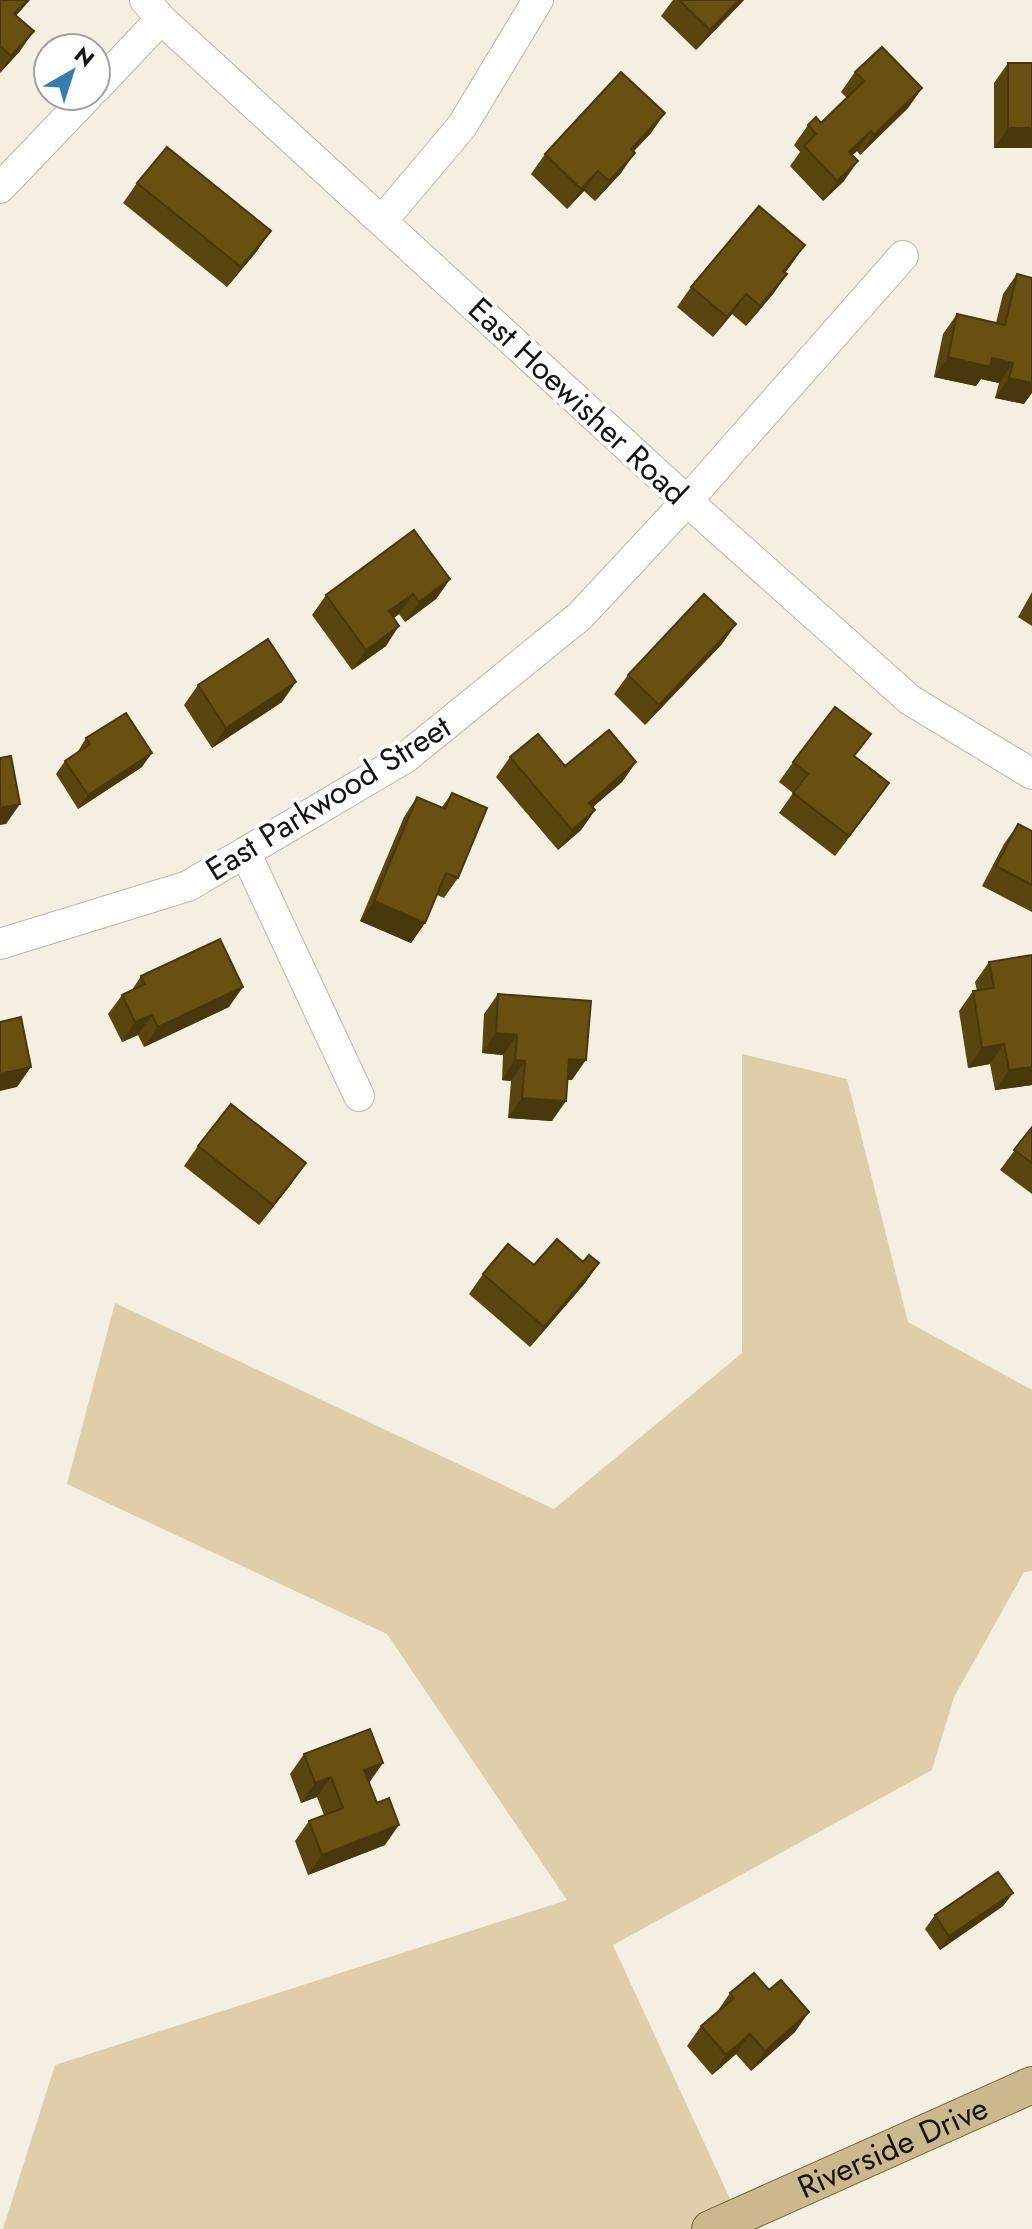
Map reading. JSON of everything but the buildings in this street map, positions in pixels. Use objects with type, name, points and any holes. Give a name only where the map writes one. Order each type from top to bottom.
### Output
[{"type":"main road","name":"Riverside Drive","points":[[710,2229],[1032,2085]]},
{"type":"street","points":[[382,221],[462,126],[538,0]]},
{"type":"street","points":[[112,66],[153,10]]},
{"type":"street","name":"East Hoewisher Road","points":[[153,10],[687,501],[910,700],[1032,774]]},
{"type":"street","points":[[0,188],[73,112]]},
{"type":"street","name":"East Parkwood Street","points":[[0,944],[188,886],[405,758],[580,616],[687,501],[903,256]]},
{"type":"street","points":[[246,854],[359,1096]]},
{"type":"shaded area","points":[[742,1054],[847,1079],[908,1322],[1032,1390],[1032,1571],[1024,1572],[954,1697],[932,1770],[613,1945],[738,2216],[710,2229],[3,2229],[55,2065],[567,1900],[387,1634],[67,1484],[115,1303],[554,1509],[742,1353]]}]
